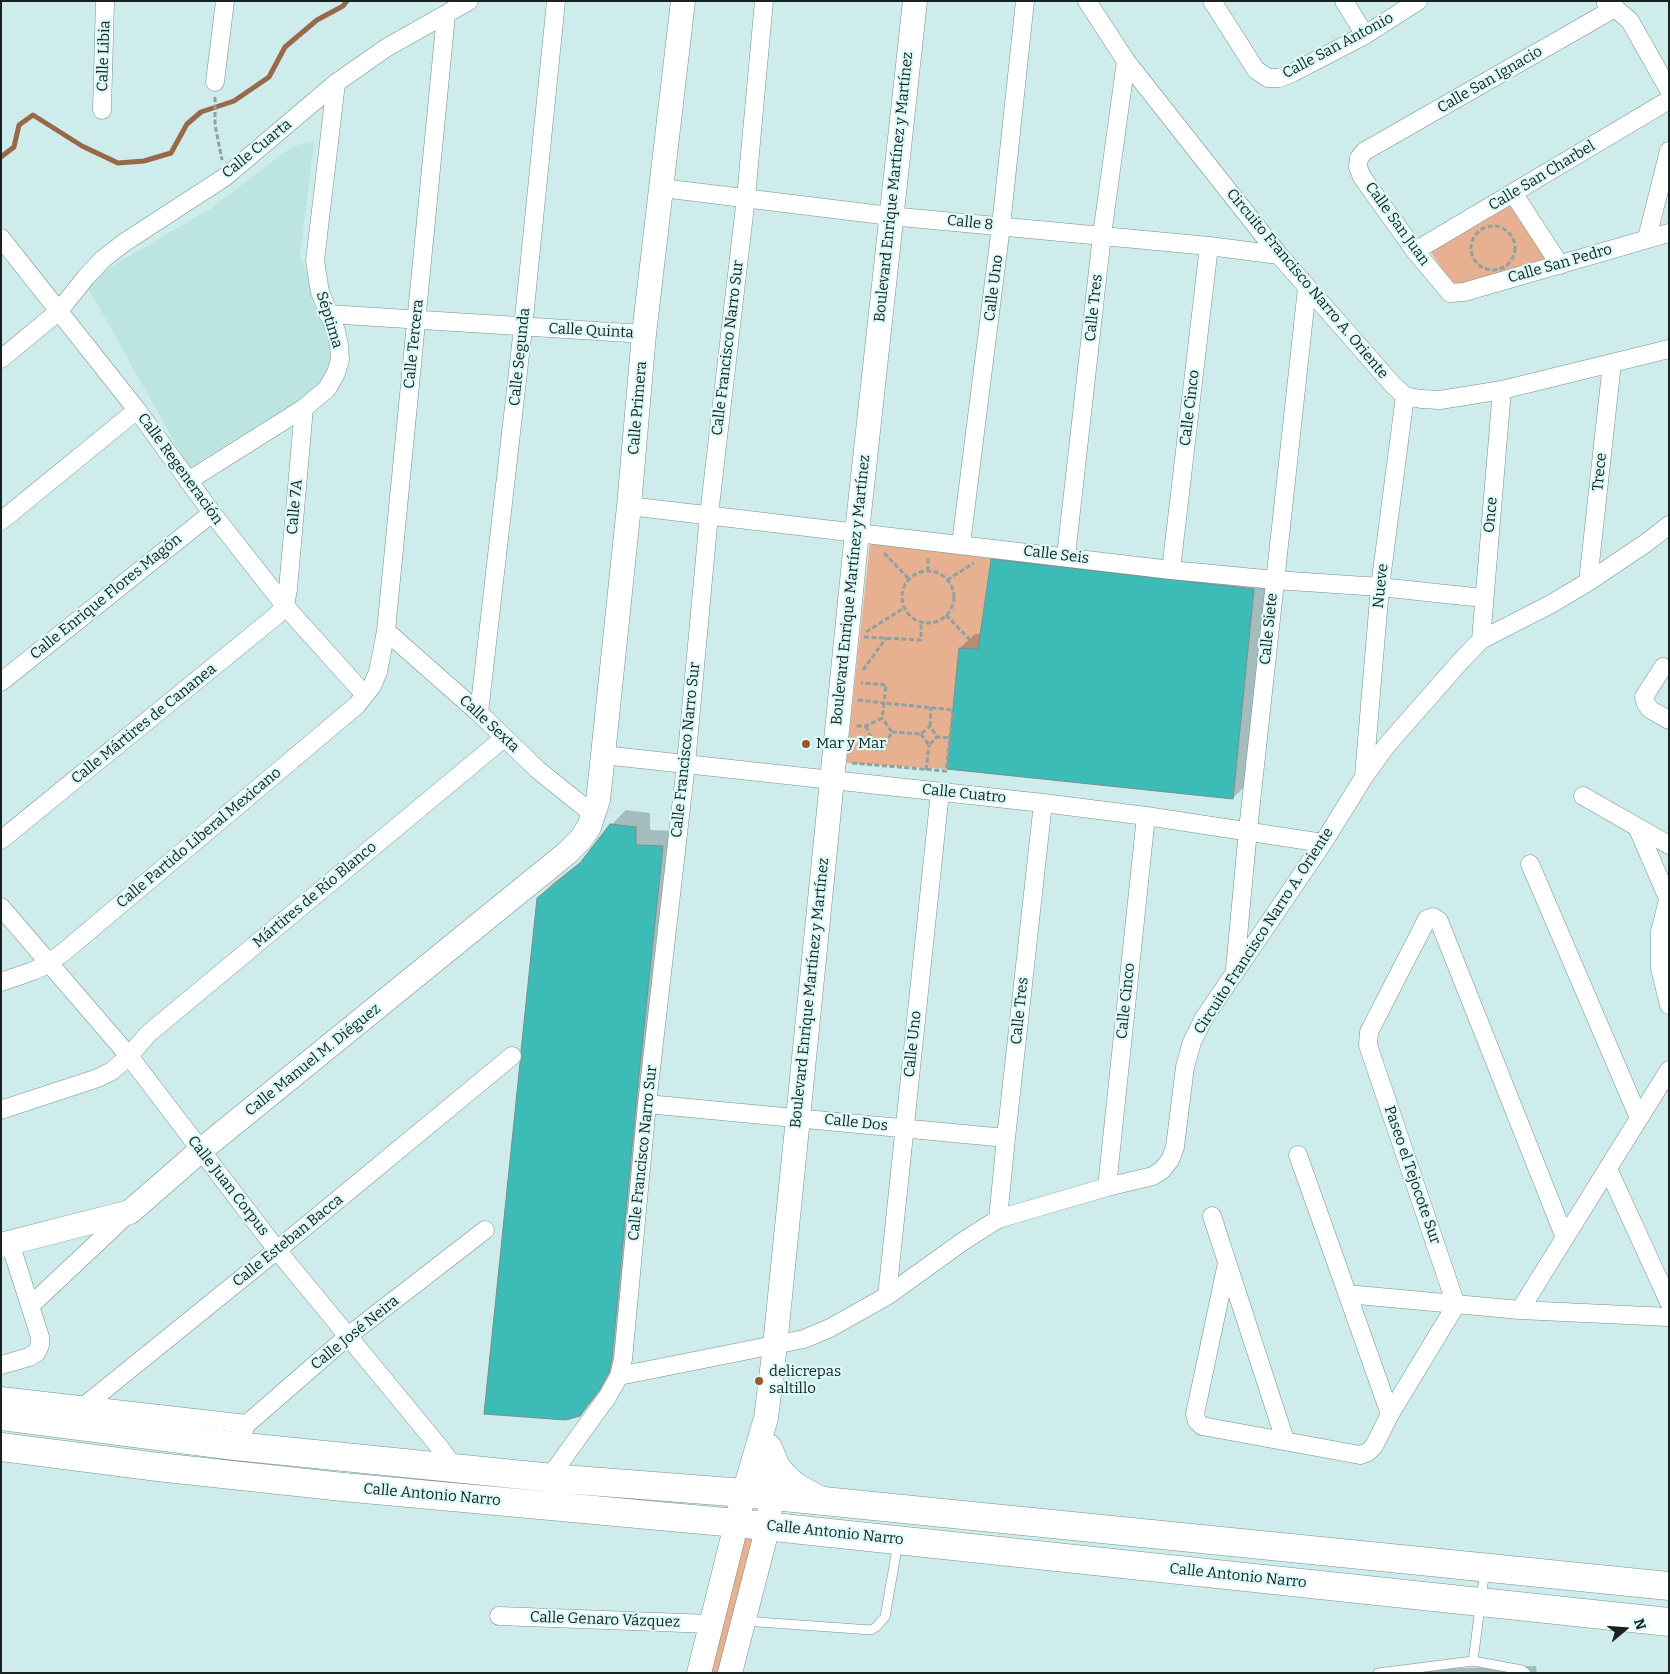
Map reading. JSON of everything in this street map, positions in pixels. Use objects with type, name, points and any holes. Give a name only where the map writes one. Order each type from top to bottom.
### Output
[{"type":"main road","name":"Calle Antonio Narro","points":[[1,1416],[62,1424],[241,1435],[454,1468],[549,1478],[771,1496],[1669,1586]]},
{"type":"main road","name":"Calle Antonio Narro","points":[[1,1447],[158,1467],[343,1487],[768,1526],[1669,1622]]},
{"type":"main road","points":[[768,1448],[776,1466],[784,1477],[794,1486],[820,1501]]},
{"type":"main road","points":[[1604,1615],[1669,1612]]},
{"type":"street","name":"Calle Libia","points":[[102,110],[106,1]]},
{"type":"street","points":[[215,82],[225,1]]},
{"type":"street","name":"Calle Cuarta","points":[[1,359],[59,311],[86,277],[125,242],[225,177],[336,83],[386,48],[468,1]]},
{"type":"street","name":"Calle Segunda","points":[[479,713],[523,328],[556,1]]},
{"type":"street","name":"Calle Primera","points":[[594,815],[598,800],[629,506],[644,334],[683,1]]},
{"type":"street","name":"Calle Francisco Narro Sur","points":[[549,1478],[608,1396],[619,1376],[623,1359],[647,1104],[686,764],[709,515],[746,197],[764,1]]},
{"type":"street","name":"Boulevard Enrique Martínez y Martínez","points":[[699,1673],[736,1523],[766,1418],[798,1117],[839,771],[857,532],[890,216],[915,1]]},
{"type":"street","name":"Calle Uno","points":[[961,544],[1001,226],[1025,1]]},
{"type":"street","name":"Circuito Francisco Narro A. Oriente","points":[[1087,1],[1126,61],[1279,255],[1393,385],[1405,396]]},
{"type":"street","name":"Calle San Antonio","points":[[1212,1],[1256,70],[1268,78],[1279,78],[1292,74],[1365,35],[1418,1]]},
{"type":"street","points":[[1344,1],[1365,35]]},
{"type":"street","points":[[1609,4],[1630,21],[1669,90]]},
{"type":"street","name":"Calle San Ignacio","points":[[1365,152],[1609,4]]},
{"type":"street","name":"Calle Tercera","points":[[378,672],[386,631],[446,15]]},
{"type":"street","name":"Calle Tres","points":[[1066,556],[1102,235],[1126,61]]},
{"type":"street","name":"Séptima","points":[[188,481],[304,408],[328,389],[336,373],[340,359],[339,345],[320,292],[316,261],[336,83]]},
{"type":"street","name":"Calle San Charbel","points":[[1415,251],[1669,100]]},
{"type":"street","points":[[1647,238],[1669,151]]},
{"type":"street","name":"Calle San Juan","points":[[1365,152],[1359,158],[1358,167],[1362,177],[1415,251],[1450,293]]},
{"type":"street","name":"Calle 8","points":[[662,188],[890,216],[1102,235],[1279,255]]},
{"type":"street","points":[[1513,193],[1560,265]]},
{"type":"street","name":"Calle San Pedro","points":[[1450,293],[1464,292],[1669,233]]},
{"type":"street","name":"Calle Regeneración","points":[[1,238],[136,410],[212,513],[285,606],[365,695]]},
{"type":"street","name":"Calle Cinco","points":[[1171,570],[1210,246]]},
{"type":"street","name":"Calle Siete","points":[[1235,970],[1248,830],[1307,288]]},
{"type":"street","name":"Calle Quinta","points":[[328,314],[523,328],[644,334]]},
{"type":"street","points":[[1405,396],[1421,400],[1440,400],[1502,390],[1669,349]]},
{"type":"street","name":"Trece","points":[[1588,582],[1612,363]]},
{"type":"street","name":"Once","points":[[1481,640],[1502,390]]},
{"type":"street","name":"Nueve","points":[[1364,777],[1380,587],[1405,396]]},
{"type":"street","name":"Calle 7A","points":[[285,606],[304,408]]},
{"type":"street","points":[[1,521],[136,410]]},
{"type":"street","name":"Calle Seis","points":[[629,506],[1066,556],[1171,570],[1275,580],[1380,587],[1484,598]]},
{"type":"street","name":"Calle Enrique Flores Magón","points":[[1,682],[212,513]]},
{"type":"street","name":"Circuito Francisco Narro A. Oriente","points":[[619,1376],[804,1339],[830,1328],[887,1296],[962,1242],[998,1219],[1107,1187],[1153,1176],[1162,1170],[1170,1160],[1175,1148],[1185,1066],[1192,1042],[1204,1018],[1387,745],[1481,640],[1551,604],[1588,582],[1669,525]]},
{"type":"street","name":"Calle Mártires de Cananea","points":[[1,840],[277,615],[285,606]]},
{"type":"street","name":"Calle Sexta","points":[[386,631],[479,713],[538,770],[594,815]]},
{"type":"street","points":[[1663,667],[1644,697],[1646,704],[1651,710],[1669,720]]},
{"type":"street","name":"Calle Partido Liberal Mexicano","points":[[1,982],[48,964],[357,705],[372,686],[378,672]]},
{"type":"street","name":"Mártires de Río Blanco","points":[[1,1110],[98,1078],[112,1071],[129,1056],[148,1034],[504,738]]},
{"type":"street","name":"Calle Cuatro","points":[[603,755],[686,764],[839,771],[940,792],[1146,816],[1248,830],[1323,843]]},
{"type":"street","name":"Calle Uno","points":[[887,1296],[940,792]]},
{"type":"street","points":[[1582,796],[1638,829],[1669,844]]},
{"type":"street","name":"Calle Tres","points":[[998,1219],[1043,803]]},
{"type":"street","name":"Calle Manuel M. Diéguez","points":[[31,1305],[130,1212],[200,1151],[567,853],[581,839],[594,815]]},
{"type":"street","name":"Calle Cinco","points":[[1107,1187],[1146,816]]},
{"type":"street","points":[[1638,829],[1668,899],[1660,932],[1660,968],[1669,1005]]},
{"type":"street","points":[[1530,864],[1639,1118]]},
{"type":"street","name":"Calle Juan Corpus","points":[[1,907],[129,1056],[200,1151],[278,1250],[441,1449],[454,1468]]},
{"type":"street","name":"Paseo el Tejocote Sur","points":[[1456,1305],[1368,1045],[1369,1032],[1428,919],[1433,917],[1439,921],[1565,1238]]},
{"type":"street","name":"Calle Esteban Bacca","points":[[62,1424],[278,1250],[512,1056]]},
{"type":"street","points":[[1520,1310],[1669,1070]]},
{"type":"street","name":"Calle Dos","points":[[647,1104],[1006,1138]]},
{"type":"street","points":[[1298,1155],[1390,1414]]},
{"type":"street","points":[[1608,1169],[1669,1302]]},
{"type":"street","points":[[1,1365],[29,1357],[37,1352],[40,1345],[40,1337],[31,1305],[6,1244],[130,1212]]},
{"type":"street","points":[[1212,1216],[1285,1440]]},
{"type":"street","name":"Calle José Neira","points":[[241,1435],[348,1336],[485,1230]]},
{"type":"street","points":[[1227,1263],[1195,1414],[1197,1421],[1202,1426],[1360,1454],[1368,1452],[1374,1446],[1390,1414],[1456,1305]]},
{"type":"street","points":[[1347,1294],[1520,1310],[1669,1317]]},
{"type":"street","points":[[1,1396],[85,1405],[241,1435]]},
{"type":"street","name":"Boulevard Enrique Martínez y Martínez","points":[[730,1673],[768,1526],[771,1496],[766,1418]]},
{"type":"street","name":"Calle Genaro Vázquez","points":[[499,1616],[711,1624]]},
{"type":"lane","points":[[744,1620],[871,1630],[885,1617],[898,1540]]},
{"type":"lane","points":[[1472,1661],[1485,1567]]},
{"type":"lane","points":[[1378,1673],[1472,1661],[1522,1670],[1526,1673]]},
{"type":"path","points":[[215,82],[215,125],[221,156]]},
{"type":"path","points":[[1488,227],[1503,228],[1513,239],[1514,253],[1511,260],[1500,269],[1493,270],[1480,266],[1472,254],[1472,240],[1476,234],[1488,227]]},
{"type":"path","points":[[1496,275],[1504,272]]},
{"type":"path","points":[[882,552],[908,579]]},
{"type":"path","points":[[947,580],[980,559]]},
{"type":"path","points":[[928,571],[942,575],[947,580],[952,586],[953,602],[946,615],[939,620],[921,622],[904,608],[902,593],[908,579],[920,572],[928,571]]},
{"type":"path","points":[[904,608],[859,636],[920,640],[921,622]]},
{"type":"path","points":[[946,615],[973,644]]},
{"type":"path","points":[[860,675],[886,638]]},
{"type":"path","points":[[855,682],[886,685],[882,718],[892,732]]},
{"type":"path","points":[[839,771],[946,771],[953,710],[852,700]]},
{"type":"path","points":[[931,708],[930,726],[937,737]]},
{"type":"path","points":[[850,726],[866,726],[882,718]]},
{"type":"path","points":[[866,726],[877,750],[882,750],[892,732]]},
{"type":"path","points":[[892,732],[921,734],[930,726]]},
{"type":"path","points":[[921,734],[929,745]]},
{"type":"path","points":[[926,770],[929,745],[937,737],[950,738]]},
{"type":"shaded area","points":[[314,142],[300,256],[333,338],[329,382],[189,468],[85,282],[210,209],[293,146]]},
{"type":"shaded area","points":[[1513,204],[1549,258],[1454,288],[1431,252]]},
{"type":"shaded area","points":[[870,542],[991,554],[978,649],[959,648],[947,769],[846,763]]},
{"type":"shaded area","points":[[745,1536],[756,1542],[722,1673],[710,1673]]},
{"type":"building","points":[[991,559],[1254,589],[1233,799],[947,769],[959,648],[978,649]]},
{"type":"building","points":[[610,824],[636,827],[636,845],[663,846],[609,1372],[599,1390],[580,1416],[566,1420],[484,1414],[520,1063],[522,1059],[521,1051],[537,898],[580,863]]},
{"type":"waterway","points":[[1,157],[14,147],[19,125],[33,115],[82,146],[118,163],[144,161],[171,153],[187,124],[201,112],[234,101],[269,77],[285,47],[317,20],[343,6],[347,1]]},
{"type":"place","name":"Mar y Mar","points":[[806,744]]},
{"type":"place","name":"delicrepas saltillo","points":[[759,1381]]}]
